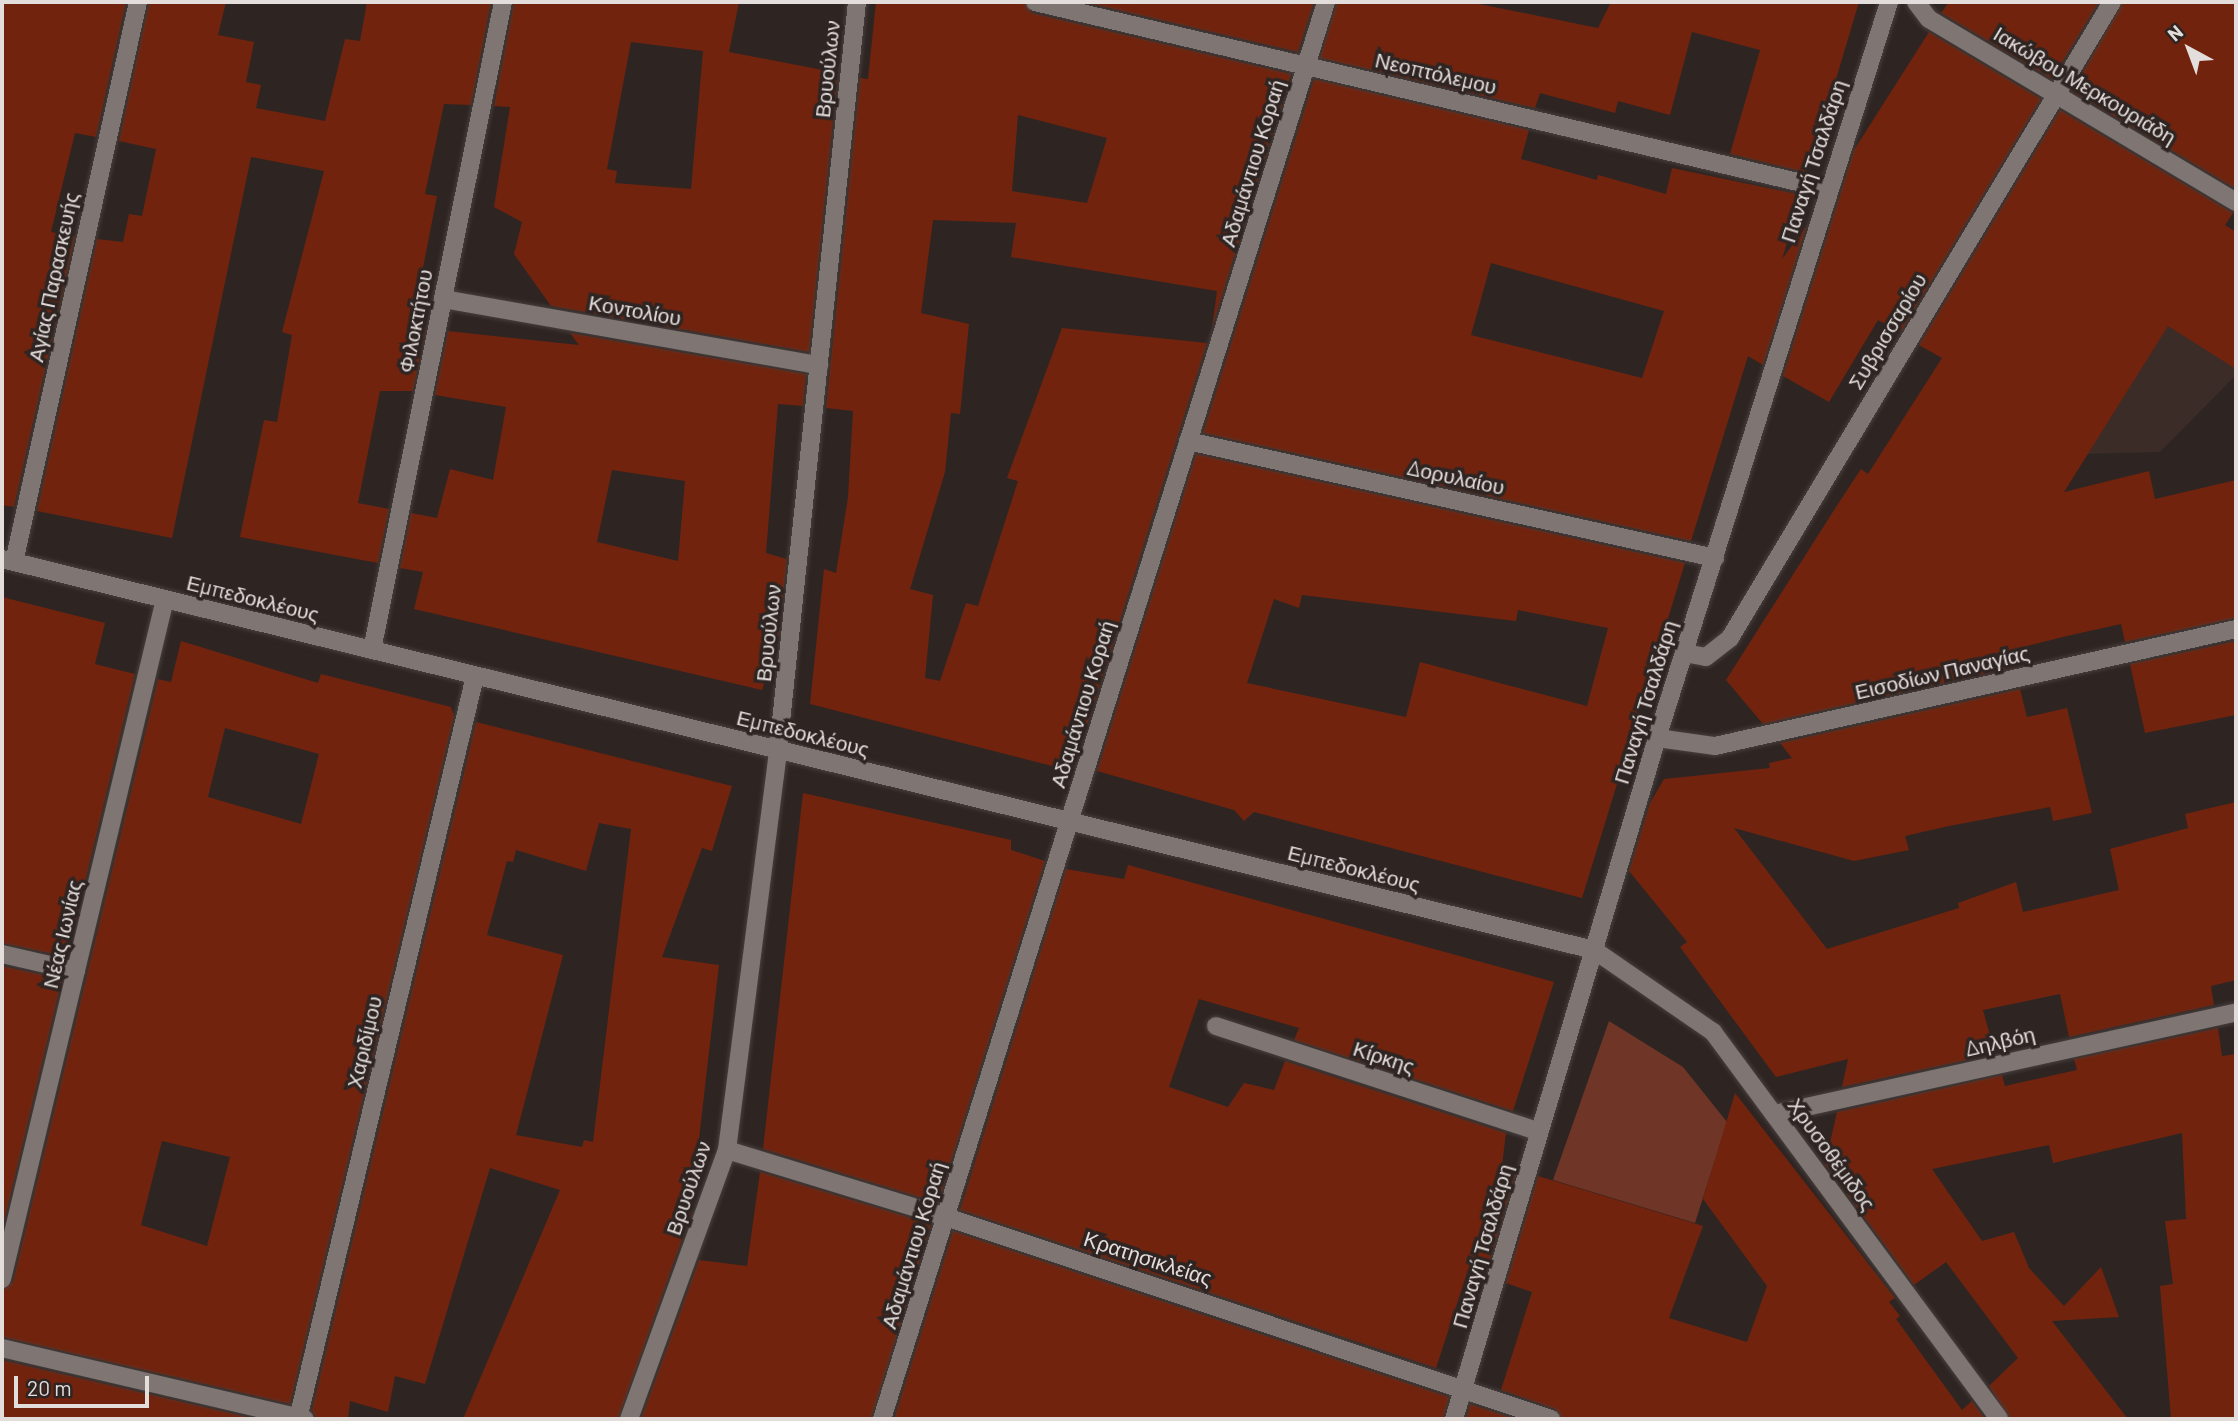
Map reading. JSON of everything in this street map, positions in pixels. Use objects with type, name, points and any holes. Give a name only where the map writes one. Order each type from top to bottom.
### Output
[{"type":"street","name":"Αγίας Παρασκευής","points":[[8,561],[138,2]]},
{"type":"street","name":"Φιλοκτήτου","points":[[372,650],[503,2]]},
{"type":"street","name":"Βρυούλων","points":[[629,1419],[727,1150],[778,750],[857,2]]},
{"type":"street","name":"Νεοπτόλεμου","points":[[1035,2],[1827,189]]},
{"type":"street","name":"Αδαμάντιου Κοραή","points":[[882,1419],[1326,2]]},
{"type":"street","name":"Παναγή Τσαλδάρη","points":[[1454,1419],[1657,738],[1715,558],[1827,189],[1889,2]]},
{"type":"street","name":"Ιακώβου Μερκουριάδη","points":[[1916,2],[1929,19],[2236,202]]},
{"type":"street","name":"Συβρισσαρίου","points":[[1684,653],[1706,657],[1730,638],[2112,2]]},
{"type":"street","name":"Κοντολίου","points":[[443,299],[819,365]]},
{"type":"street","name":"Δορυλαίου","points":[[1188,441],[1715,558]]},
{"type":"street","name":"Εμπεδοκλέους","points":[[8,561],[1594,950]]},
{"type":"street","name":"Νέας Ιωνίας","points":[[2,1279],[165,599]]},
{"type":"street","name":"Εισοδίων Παναγίας","points":[[1657,738],[1714,746],[2236,629]]},
{"type":"street","name":"Χαριδίμου","points":[[300,1419],[475,676]]},
{"type":"street","name":"Χρυσοθέμιδος","points":[[1594,950],[1713,1032],[1999,1419]]},
{"type":"street","points":[[2,954],[76,971]]},
{"type":"street","name":"Δηλβόη","points":[[1774,1114],[2236,1012]]},
{"type":"street","name":"Κίρκης","points":[[1216,1026],[1538,1131]]},
{"type":"street","name":"Κρατησικλείας","points":[[727,1150],[946,1217],[1551,1419]]},
{"type":"street","points":[[2,1348],[300,1419]]},
{"type":"shaded area","points":[[2236,242],[2236,375],[2160,452],[2084,454],[2067,365],[2217,274]]},
{"type":"shaded area","points":[[1609,1021],[1683,1067],[1727,1122],[1695,1223],[1553,1180]]},
{"type":"building","points":[[2,2],[126,2],[96,137],[75,133],[51,232],[75,236],[14,507],[2,505]]},
{"type":"building","points":[[149,2],[226,2],[218,35],[254,42],[246,82],[261,85],[256,108],[325,121],[345,39],[360,41],[367,2],[491,2],[471,105],[444,104],[425,194],[437,196],[412,324],[426,327],[413,391],[380,391],[358,503],[389,509],[378,563],[240,537],[264,420],[277,422],[292,335],[282,332],[324,171],[251,157],[172,538],[37,511],[97,239],[123,242],[129,214],[142,216],[156,149],[119,141]]},
{"type":"building","points":[[514,2],[739,2],[729,52],[838,73],[809,352],[551,306],[514,254],[522,222],[494,207],[510,107],[494,106]],"holes":[[[631,42],[703,51],[691,189],[615,183],[617,171],[607,169]]]},
{"type":"building","points":[[876,2],[1024,2],[1032,13],[1291,74],[1212,328],[1217,291],[1011,257],[1016,223],[933,220],[921,313],[969,324],[960,414],[951,413],[945,472],[910,589],[933,595],[925,678],[940,681],[966,603],[978,606],[1018,481],[1007,478],[1062,328],[1207,343],[1075,764],[1062,761],[1060,768],[810,704],[824,569],[836,573],[848,497],[853,411],[826,408],[860,78],[868,79]],"holes":[[[1018,115],[1107,138],[1087,203],[1012,191]]]},
{"type":"building","points":[[1083,2],[1314,2],[1298,52]]},
{"type":"building","points":[[1337,2],[1469,2],[1598,28],[1611,2],[1859,2],[1808,173],[1730,154],[1760,50],[1692,32],[1670,115],[1618,101],[1615,113],[1540,93],[1535,108],[1320,58]]},
{"type":"building","points":[[1949,2],[2099,2],[2052,79],[1941,13]]},
{"type":"building","points":[[2123,2],[2236,2],[2236,189],[2072,91]]},
{"type":"building","points":[[1929,32],[2041,99],[1900,333],[1878,320],[1829,402],[1783,376],[1854,150]]},
{"type":"building","points":[[1314,79],[1529,130],[1521,159],[1597,180],[1598,175],[1666,194],[1672,168],[1802,195],[1782,259],[1807,225],[1763,365],[1748,356],[1691,541],[1203,433]],"holes":[[[1491,263],[1664,311],[1642,378],[1471,335]]]},
{"type":"building","points":[[2060,110],[2233,213],[2225,225],[2236,232],[2236,369],[2168,326],[2064,492],[2149,471],[2155,499],[2236,480],[2236,618],[2125,642],[2121,624],[2067,636],[2011,650],[2015,667],[1763,724],[1726,680],[1861,469],[1868,474],[1942,358],[1919,345]]},
{"type":"building","points":[[448,331],[579,345],[570,333],[806,374],[803,406],[778,404],[766,553],[787,559],[779,635],[762,690],[414,609],[423,572],[400,568],[411,513],[437,518],[450,469],[493,480],[506,407],[435,395]],"holes":[[[612,470],[685,481],[678,561],[597,542]]]},
{"type":"building","points":[[1196,454],[1685,563],[1582,898],[1254,812],[1244,821],[1234,810],[1097,771]],"holes":[[[1302,595],[1516,621],[1518,610],[1608,628],[1587,706],[1420,662],[1406,717],[1247,683],[1274,599],[1299,608]]]},
{"type":"building","points":[[2,597],[105,623],[95,664],[135,674],[67,957],[2,943]]},
{"type":"building","points":[[181,641],[318,683],[321,674],[451,707],[454,716],[290,1404],[2,1337],[2,1290],[13,1282],[158,679],[171,682]],"holes":[[[225,728],[319,754],[301,824],[208,797]],[[162,1141],[230,1157],[207,1246],[141,1225]]]},
{"type":"building","points":[[2236,641],[2236,715],[2145,733],[2130,664]]},
{"type":"building","points":[[2020,689],[2027,717],[2067,708],[2092,813],[2053,821],[2050,807],[1949,826],[1905,836],[1909,850],[1854,861],[1734,828],[1827,949],[1959,908],[1958,903],[2016,882],[2023,912],[2119,890],[2110,849],[2188,828],[2185,814],[2236,802],[2236,980],[2211,986],[2214,1005],[2069,1037],[2060,994],[1983,1010],[1995,1054],[1842,1087],[1848,1059],[1776,1077],[1680,947],[1687,942],[1629,871],[1650,803],[1664,779],[1770,768],[1769,763],[1792,758],[1780,743]]},
{"type":"building","points":[[476,722],[732,786],[712,851],[702,848],[662,957],[719,965],[690,1217],[618,1419],[463,1419],[560,1190],[490,1168],[425,1384],[395,1376],[388,1412],[350,1401],[348,1419],[316,1419],[312,1410]],"holes":[[[599,823],[631,829],[593,1142],[584,1140],[582,1147],[516,1135],[563,955],[487,935],[507,861],[513,862],[516,850],[586,871]]]},
{"type":"building","points":[[803,793],[1011,840],[1011,850],[1045,861],[938,1203],[763,1149]]},
{"type":"building","points":[[1128,865],[1554,982],[1513,1111],[1294,1040],[1299,1028],[1199,999],[1169,1087],[1228,1107],[1244,1083],[1274,1090],[1285,1061],[1506,1133],[1502,1165],[1517,1169],[1485,1276],[1468,1270],[1436,1368],[960,1210],[1066,869],[1124,879]]},
{"type":"building","points":[[2,966],[62,979],[2,1231]]},
{"type":"building","points":[[2218,1028],[2222,1056],[2236,1054],[2236,1419],[2171,1419],[2160,1286],[2173,1284],[2165,1221],[2186,1219],[2182,1133],[2053,1163],[2049,1145],[1932,1169],[1982,1241],[2014,1232],[2029,1268],[2064,1306],[2101,1267],[2119,1317],[2052,1321],[2128,1419],[2010,1419],[1989,1386],[2018,1358],[1946,1262],[1914,1285],[1825,1164],[1837,1112],[2002,1075],[2005,1086],[2077,1070],[2074,1059]]},
{"type":"building","points":[[1735,1093],[1895,1298],[1889,1302],[1900,1316],[1896,1319],[1962,1410],[1972,1401],[1985,1419],[1562,1419],[1555,1409],[1501,1390],[1532,1292],[1506,1283],[1538,1176],[1703,1226],[1669,1318],[1747,1342],[1767,1286],[1703,1199]]},
{"type":"building","points":[[760,1172],[931,1224],[871,1419],[641,1419],[699,1260],[747,1266]]},
{"type":"building","points":[[953,1231],[1449,1397],[1443,1419],[894,1419]]},
{"type":"building","points":[[2,1360],[256,1419],[2,1419]]},
{"type":"building","points":[[1470,1404],[1516,1419],[1466,1419]]}]
